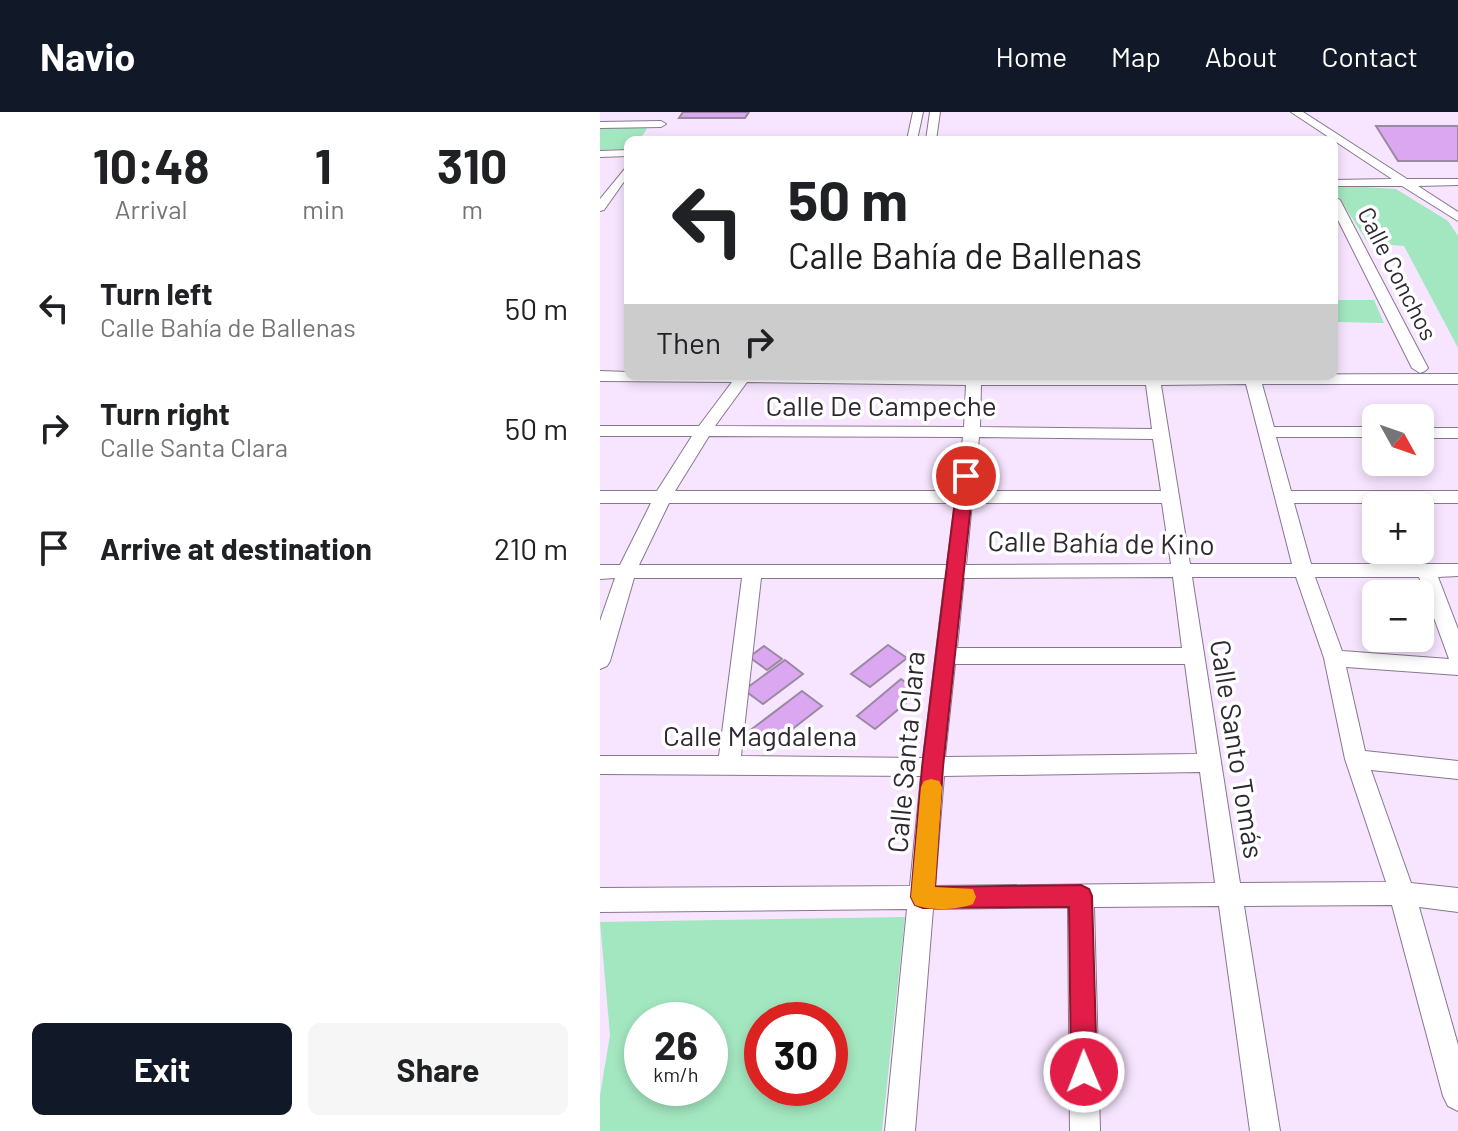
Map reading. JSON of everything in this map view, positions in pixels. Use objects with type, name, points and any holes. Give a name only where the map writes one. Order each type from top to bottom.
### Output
[{"type":"street","points":[[652,136],[669,112]]},
{"type":"street","points":[[913,136],[918,112]]},
{"type":"street","points":[[932,136],[935,112]]},
{"type":"street","points":[[1296,112],[1333,136]]},
{"type":"street","points":[[600,125],[661,124]]},
{"type":"street","points":[[916,125],[933,125]]},
{"type":"street","points":[[1338,140],[1458,217]]},
{"type":"street","points":[[600,154],[624,153]]},
{"type":"street","points":[[600,207],[624,174]]},
{"type":"street","points":[[1338,183],[1458,182]]},
{"type":"street","name":"Calle Conchos","points":[[1338,208],[1420,368]]},
{"type":"street","points":[[1338,368],[1458,367]]},
{"type":"street","points":[[600,376],[624,376]]},
{"type":"street","points":[[1338,380],[1458,379]]},
{"type":"street","points":[[600,657],[627,572],[660,496],[741,380]]},
{"type":"street","name":"Calle Santa Clara","points":[[900,1131],[933,767],[972,430],[975,380]]},
{"type":"street","name":"Calle Santo Tomás","points":[[1152,380],[1207,763],[1265,1131]]},
{"type":"street","points":[[1253,380],[1304,573],[1334,658],[1356,759],[1402,893],[1454,1066],[1458,1096]]},
{"type":"street","name":"Calle De Campeche","points":[[600,431],[701,434],[972,430],[1162,434]]},
{"type":"street","points":[[1266,432],[1362,432]]},
{"type":"street","points":[[1434,433],[1458,433]]},
{"type":"street","points":[[600,497],[1169,497]]},
{"type":"street","points":[[1286,497],[1458,497]]},
{"type":"street","name":"Calle Bahía de Kino","points":[[600,572],[955,569],[1304,573],[1458,570]]},
{"type":"street","points":[[1426,570],[1458,656]]},
{"type":"street","points":[[729,766],[752,571]]},
{"type":"street","points":[[945,656],[1192,656]]},
{"type":"street","points":[[1334,658],[1458,667]]},
{"type":"street","points":[[1356,759],[1458,770]]},
{"type":"street","name":"Calle Magdalena","points":[[600,765],[933,767],[1207,763]]},
{"type":"street","points":[[600,900],[1402,893],[1458,900]]},
{"type":"street","points":[[1081,896],[1085,1131]]},
{"type":"green space","points":[[600,128],[647,129],[642,136],[624,136],[624,149],[600,150]]},
{"type":"green space","points":[[1338,185],[1396,189],[1448,221],[1458,236],[1458,348],[1404,246],[1368,243],[1338,196]]},
{"type":"green space","points":[[1338,300],[1374,300],[1384,323],[1338,322]]},
{"type":"green space","points":[[905,917],[882,1131],[600,1131],[600,1095],[610,1035],[600,922]]},
{"type":"building","points":[[683,112],[749,112],[745,118],[679,118]]},
{"type":"building","points":[[1376,126],[1458,126],[1458,161],[1398,161]]},
{"type":"building","points":[[888,645],[907,658],[870,687],[851,674]]},
{"type":"building","points":[[764,646],[782,659],[767,670],[749,657]]},
{"type":"building","points":[[785,660],[803,674],[763,704],[744,690]]},
{"type":"building","points":[[901,679],[919,692],[875,729],[857,716]]},
{"type":"building","points":[[802,691],[822,706],[768,748],[748,732]]},
{"type":"slow traffic","points":[[931,787],[923,897],[964,897]]},
{"type":"route","points":[[966,476],[933,767],[923,897],[1081,896],[1084,1072]]}]
